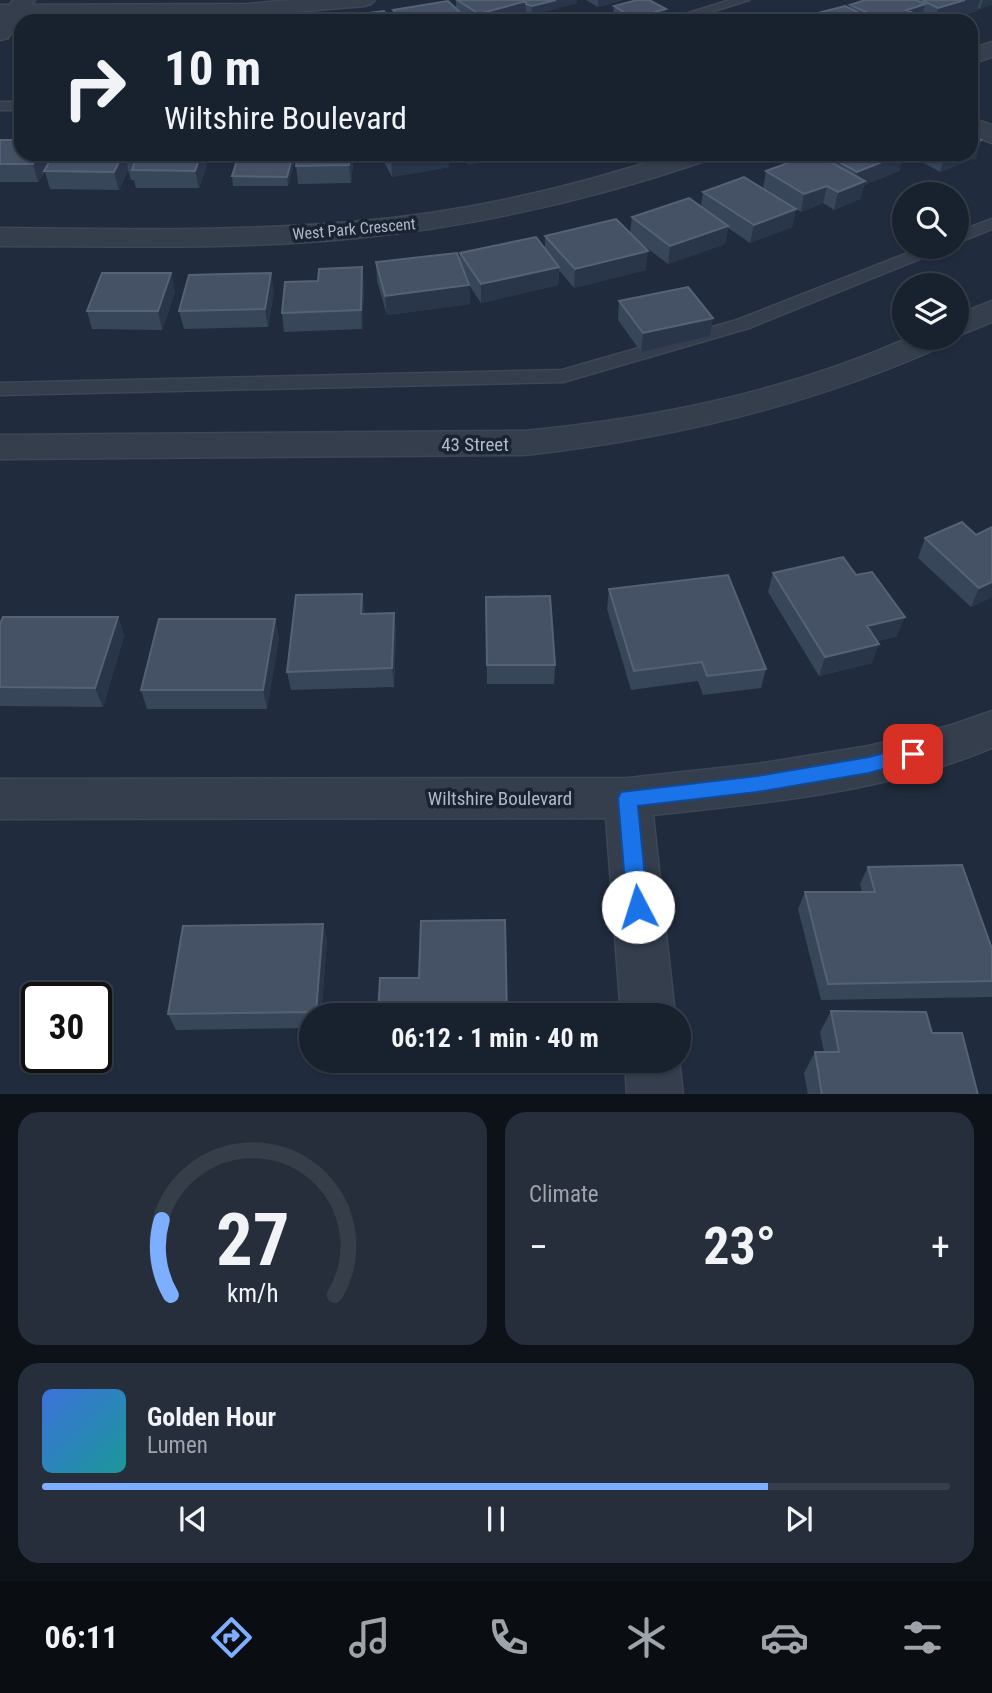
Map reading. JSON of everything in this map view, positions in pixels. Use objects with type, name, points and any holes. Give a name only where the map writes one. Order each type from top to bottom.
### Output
[{"type":"street","points":[[0,33],[13,8],[248,10],[364,0]]},
{"type":"street","name":"West Park Crescent","points":[[0,237],[234,237],[379,228],[435,221],[551,199],[680,161]]},
{"type":"street","points":[[969,321],[992,310]]},
{"type":"street","name":"43 Street","points":[[0,447],[524,443],[606,436],[677,424],[775,398],[883,362],[908,350]]},
{"type":"street","name":"Wiltshire Boulevard","points":[[0,799],[628,798],[757,784],[869,765],[957,743],[992,729]]},
{"type":"street","points":[[628,798],[647,1003]]},
{"type":"street","points":[[653,1073],[655,1094]]},
{"type":"lane","points":[[694,14],[743,0]]},
{"type":"lane","points":[[969,233],[992,224]]},
{"type":"lane","points":[[0,389],[563,376],[743,324],[906,259]]},
{"type":"building","points":[[457,0],[524,0],[526,1],[479,14]]},
{"type":"building","points":[[524,0],[556,0],[532,6]]},
{"type":"building","points":[[649,0],[666,9],[648,14],[627,14],[614,6]]},
{"type":"building","points":[[865,0],[916,0],[925,4],[907,10],[913,13],[910,14],[870,14],[850,5]]},
{"type":"building","points":[[922,0],[965,0],[938,8]]},
{"type":"building","points":[[448,1],[462,14],[397,14],[393,10]]},
{"type":"building","points":[[845,6],[862,14],[814,14]]},
{"type":"building","points":[[384,11],[386,14],[360,14]]},
{"type":"building","points":[[0,140],[14,140],[14,161],[35,161],[33,164],[0,164]]},
{"type":"building","points":[[50,161],[120,161],[114,172],[44,171]]},
{"type":"building","points":[[199,161],[195,171],[132,170],[135,162],[127,162]]},
{"type":"building","points":[[237,161],[291,161],[287,177],[232,176]]},
{"type":"building","points":[[297,161],[349,161],[349,165],[296,166]]},
{"type":"building","points":[[793,161],[829,161],[865,181],[838,192],[827,186],[804,194],[766,171]]},
{"type":"building","points":[[837,161],[884,161],[857,172]]},
{"type":"building","points":[[744,177],[796,209],[754,225],[703,192]]},
{"type":"building","points":[[689,198],[728,226],[670,246],[632,217]]},
{"type":"building","points":[[616,219],[648,251],[575,269],[545,236]]},
{"type":"building","points":[[536,237],[559,267],[481,284],[460,253]]},
{"type":"building","points":[[457,253],[469,285],[385,296],[376,262]]},
{"type":"building","points":[[362,267],[361,310],[282,313],[285,282],[318,281],[319,269]]},
{"type":"building","points":[[102,273],[171,273],[158,311],[87,311]]},
{"type":"building","points":[[271,273],[265,309],[179,311],[189,275]]},
{"type":"building","points":[[688,287],[713,318],[643,333],[619,301]]},
{"type":"building","points":[[962,522],[976,535],[992,527],[992,582],[979,588],[925,538]]},
{"type":"building","points":[[843,557],[856,575],[872,572],[905,617],[867,626],[879,644],[825,657],[773,573]]},
{"type":"building","points":[[728,575],[766,669],[707,676],[702,662],[634,671],[609,589]]},
{"type":"building","points":[[362,594],[361,614],[394,613],[392,668],[287,672],[296,595]]},
{"type":"building","points":[[550,596],[555,665],[487,665],[486,597]]},
{"type":"building","points":[[3,617],[118,617],[95,688],[0,687],[0,624]]},
{"type":"building","points":[[159,619],[275,619],[263,690],[141,690]]},
{"type":"building","points":[[962,865],[992,949],[992,981],[828,984],[805,892],[875,892],[868,867]]},
{"type":"building","points":[[505,920],[507,1003],[379,1003],[380,978],[419,978],[421,921]]},
{"type":"building","points":[[323,924],[317,1003],[299,1003],[299,1012],[168,1014],[183,926]]},
{"type":"building","points":[[831,1011],[926,1012],[932,1033],[962,1033],[978,1094],[822,1094],[815,1052],[839,1052]]},
{"type":"route","points":[[638,907],[628,798],[757,784],[869,765],[913,754]]}]
